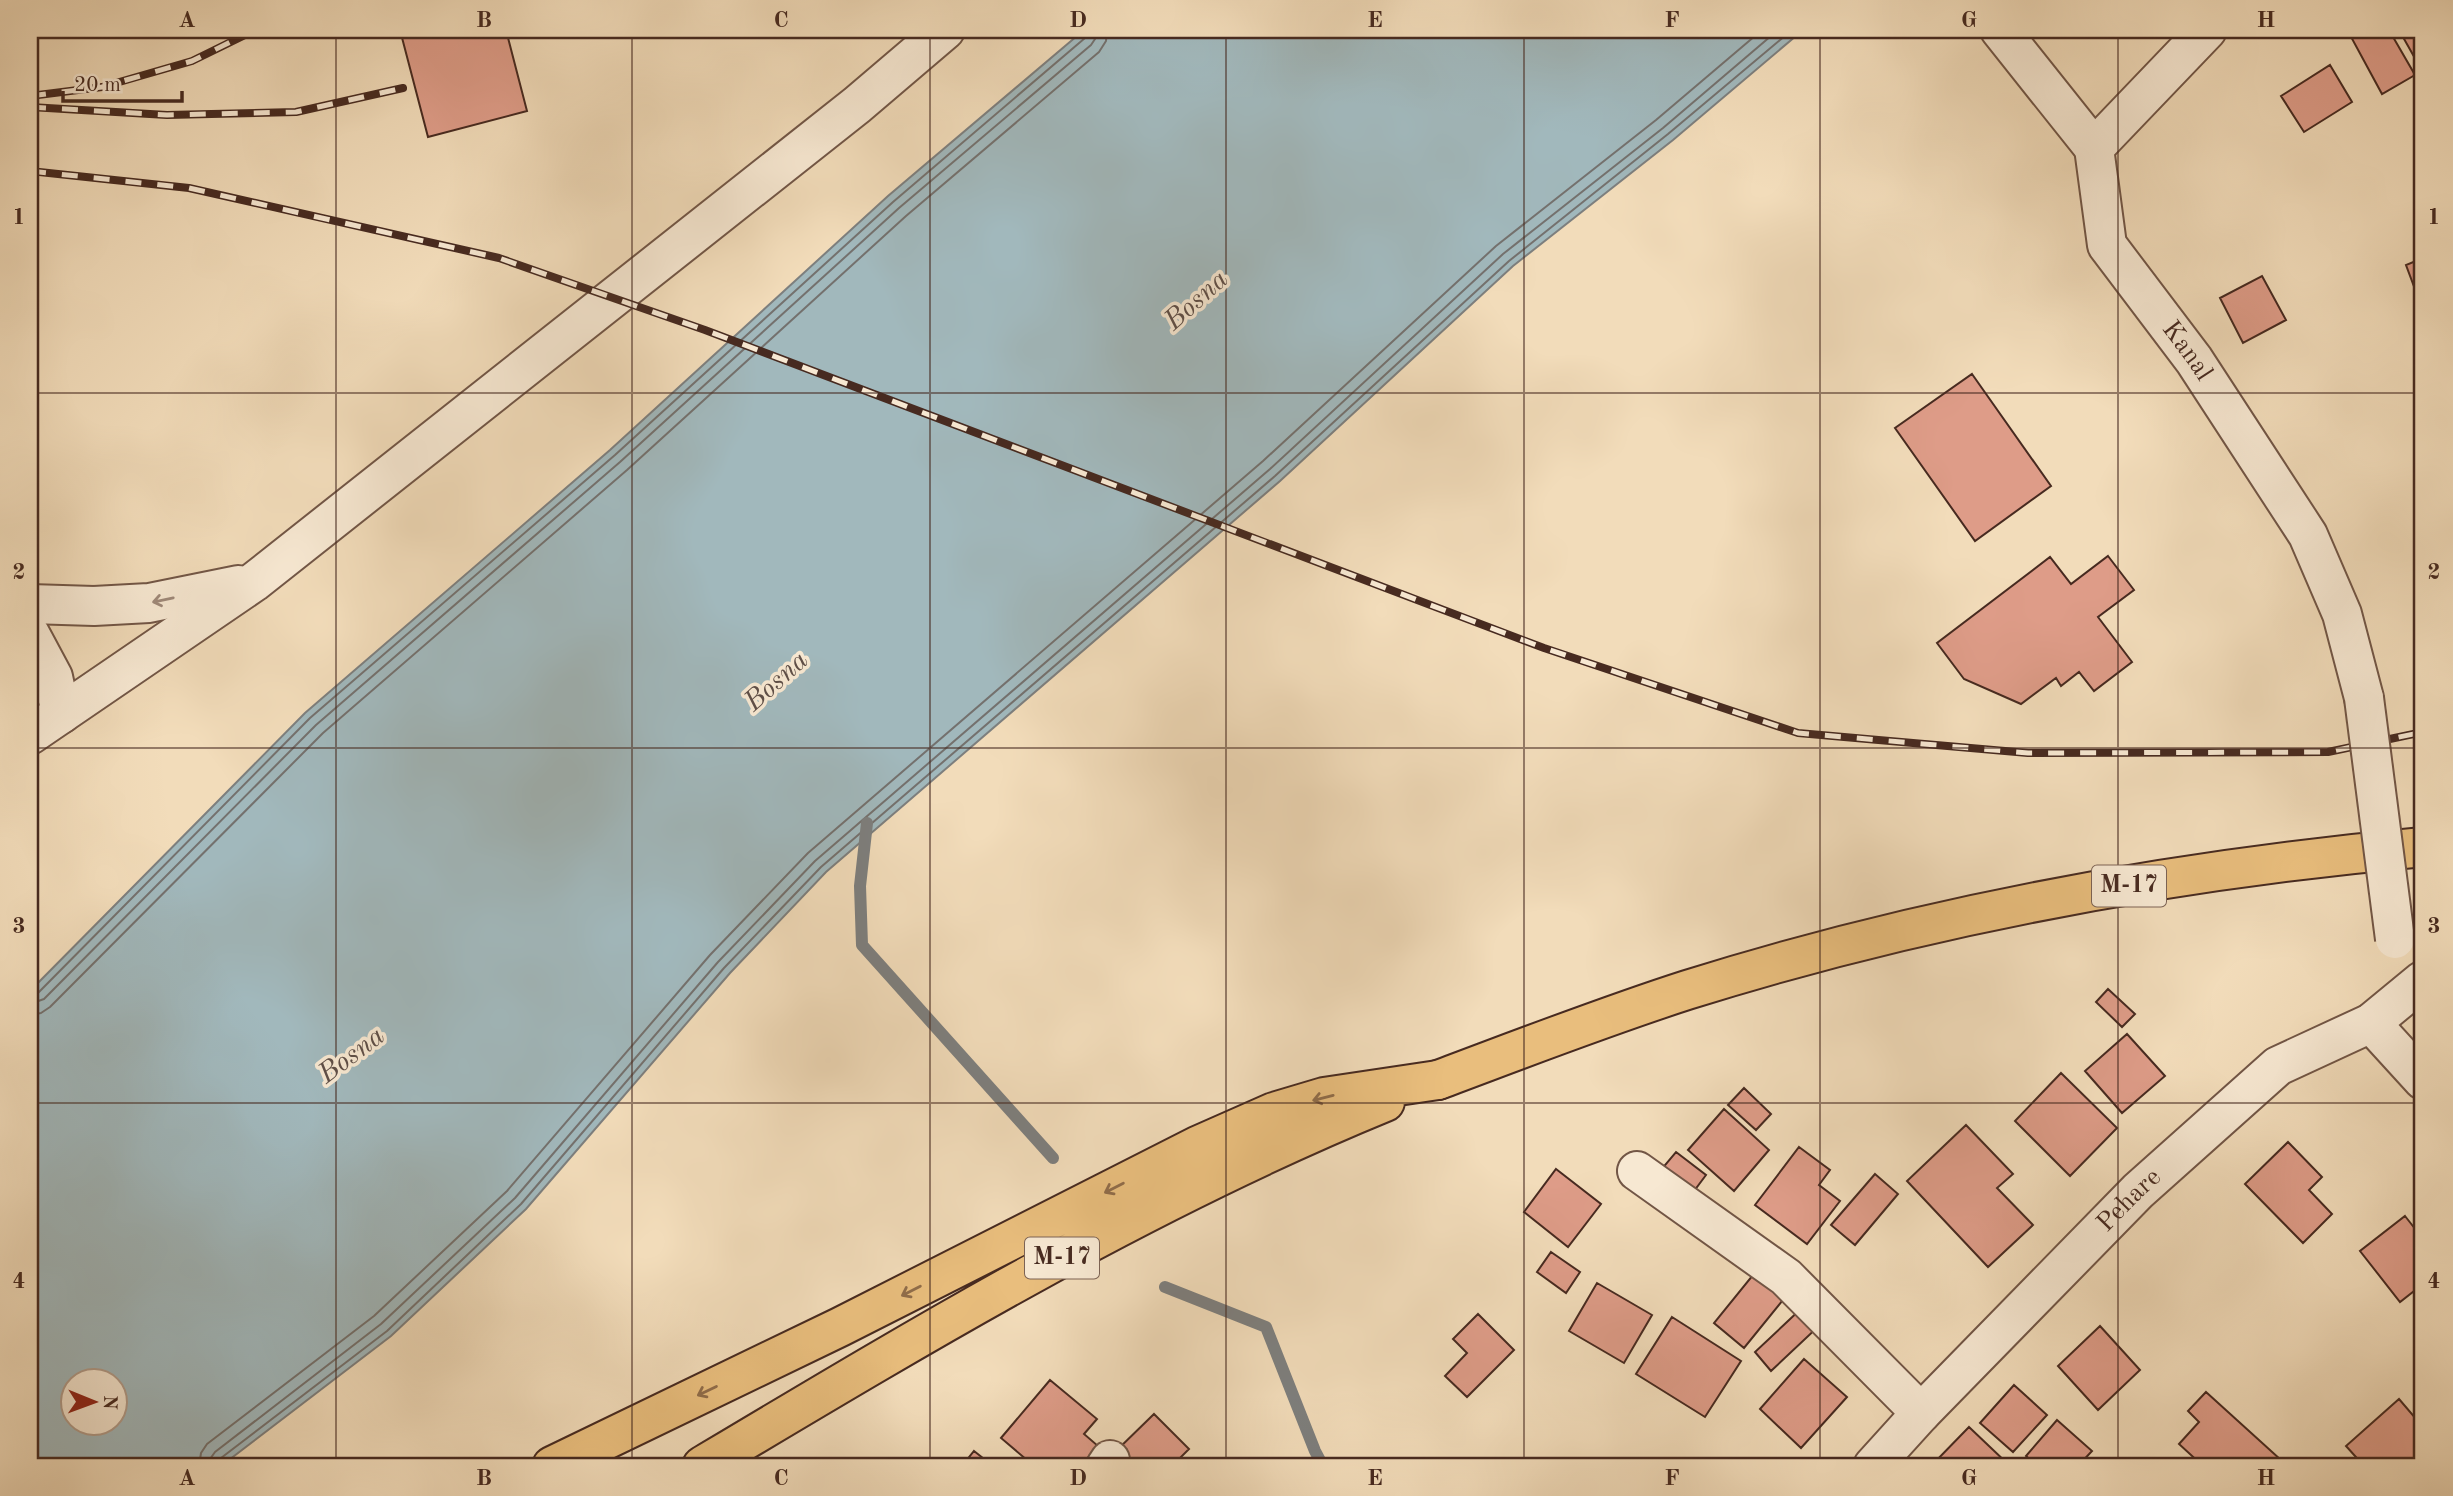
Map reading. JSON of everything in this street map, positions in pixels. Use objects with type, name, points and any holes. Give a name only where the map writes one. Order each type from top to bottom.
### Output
[{"type":"main road","name":"M-17","points":[[702,1466],[897,1350],[1057,1261],[1208,1182],[1323,1127],[1573,1029],[1689,990],[1943,921],[2064,895],[2348,854],[2423,846]]},
{"type":"main road","points":[[552,1466],[840,1327],[1219,1136],[1275,1112],[1324,1097],[1438,1080]]},
{"type":"street","points":[[30,735],[254,582],[857,105],[945,30]]},
{"type":"street","points":[[2000,30],[2094,148],[2207,30]]},
{"type":"street","name":"Kanal","points":[[2094,148],[2107,245],[2194,360],[2308,535],[2342,614],[2364,698],[2395,939]]},
{"type":"street","points":[[30,604],[94,606],[149,603],[254,582]]},
{"type":"street","points":[[30,634],[53,677],[61,714]]},
{"type":"street","name":"Pehare","points":[[1873,1466],[2138,1191],[2278,1066],[2371,1023],[2423,981],[2407,964],[2395,939]]},
{"type":"street","points":[[2371,1023],[2423,1080]]},
{"type":"street","points":[[1637,1171],[1786,1278],[1922,1413]]},
{"type":"water","name":"Bosna","points":[[1084,30],[1803,30],[1673,140],[1513,266],[1280,481],[826,872],[730,973],[526,1209],[391,1336],[221,1466],[30,1466],[30,991],[305,713],[610,450],[888,196]]},
{"type":"building","points":[[400,30],[506,30],[527,111],[428,137]]},
{"type":"building","points":[[2359,30],[2389,30],[2415,75],[2382,94],[2350,35]]},
{"type":"building","points":[[2399,30],[2423,30],[2423,74],[2421,69]]},
{"type":"building","points":[[2330,65],[2352,102],[2304,132],[2281,96]]},
{"type":"building","points":[[2423,258],[2423,307],[2422,308],[2406,265]]},
{"type":"building","points":[[2262,276],[2286,320],[2243,343],[2220,298]]},
{"type":"building","points":[[1972,374],[2051,486],[1975,541],[1895,428]]},
{"type":"building","points":[[2108,556],[2134,590],[2098,617],[2132,662],[2094,691],[2079,672],[2061,686],[2056,678],[2021,704],[1964,679],[1937,643],[2050,557],[2071,584]]},
{"type":"building","points":[[2108,989],[2135,1014],[2122,1027],[2096,1002]]},
{"type":"building","points":[[2127,1034],[2165,1076],[2122,1113],[2085,1071]]},
{"type":"building","points":[[2061,1073],[2117,1128],[2070,1176],[2015,1121]]},
{"type":"building","points":[[1744,1088],[1771,1114],[1756,1130],[1728,1105]]},
{"type":"building","points":[[1724,1109],[1769,1150],[1734,1191],[1688,1150]]},
{"type":"building","points":[[1966,1125],[2013,1174],[1997,1188],[2033,1225],[1988,1267],[1907,1181]]},
{"type":"building","points":[[2288,1142],[2322,1177],[2309,1190],[2332,1214],[2303,1243],[2245,1184]]},
{"type":"building","points":[[1799,1147],[1830,1170],[1819,1185],[1840,1201],[1807,1244],[1755,1205]]},
{"type":"building","points":[[1676,1152],[1706,1175],[1691,1195],[1660,1171]]},
{"type":"building","points":[[1556,1169],[1601,1204],[1568,1247],[1524,1212]]},
{"type":"building","points":[[1875,1174],[1898,1194],[1855,1245],[1831,1225]]},
{"type":"building","points":[[2405,1216],[2423,1239],[2423,1284],[2400,1302],[2360,1251]]},
{"type":"building","points":[[1551,1252],[1580,1272],[1566,1293],[1537,1272]]},
{"type":"building","points":[[1757,1270],[1787,1295],[1744,1348],[1714,1323]]},
{"type":"building","points":[[1597,1283],[1652,1315],[1624,1363],[1569,1331]]},
{"type":"building","points":[[1804,1306],[1821,1324],[1771,1371],[1755,1352]]},
{"type":"building","points":[[1478,1314],[1514,1350],[1467,1397],[1445,1376],[1467,1353],[1453,1339]]},
{"type":"building","points":[[1672,1317],[1741,1361],[1705,1417],[1636,1374]]},
{"type":"building","points":[[2100,1326],[2140,1370],[2098,1410],[2058,1366]]},
{"type":"building","points":[[1804,1359],[1847,1397],[1801,1448],[1760,1409]]},
{"type":"building","points":[[1050,1380],[1097,1419],[1084,1434],[1098,1446],[1081,1466],[1034,1466],[1001,1438]]},
{"type":"building","points":[[2014,1385],[2047,1415],[2013,1452],[1980,1423]]},
{"type":"building","points":[[2206,1392],[2281,1460],[2275,1466],[2203,1466],[2179,1444],[2199,1422],[2188,1411]]},
{"type":"building","points":[[2399,1399],[2423,1427],[2423,1466],[2364,1466],[2346,1446]]},
{"type":"building","points":[[1154,1414],[1189,1449],[1172,1466],[1129,1466],[1115,1452]]},
{"type":"building","points":[[2057,1420],[2092,1451],[2078,1466],[2037,1466],[2026,1456]]},
{"type":"building","points":[[1969,1427],[2010,1466],[1931,1466]]},
{"type":"building","points":[[974,1451],[993,1466],[962,1466]]},
{"type":"building","points":[[1668,1459],[1679,1466],[1663,1466]]},
{"type":"waterway","points":[[867,823],[860,886],[862,945],[1053,1158]]},
{"type":"waterway","points":[[1165,1287],[1266,1327],[1323,1466]]},
{"type":"railway","points":[[30,96],[102,87],[192,61],[255,30]]},
{"type":"railway","points":[[30,107],[167,115],[296,112],[403,88]]},
{"type":"railway","points":[[30,171],[189,188],[499,258],[705,330],[1544,648],[1798,733],[2028,753],[2328,752],[2423,732]]}]
